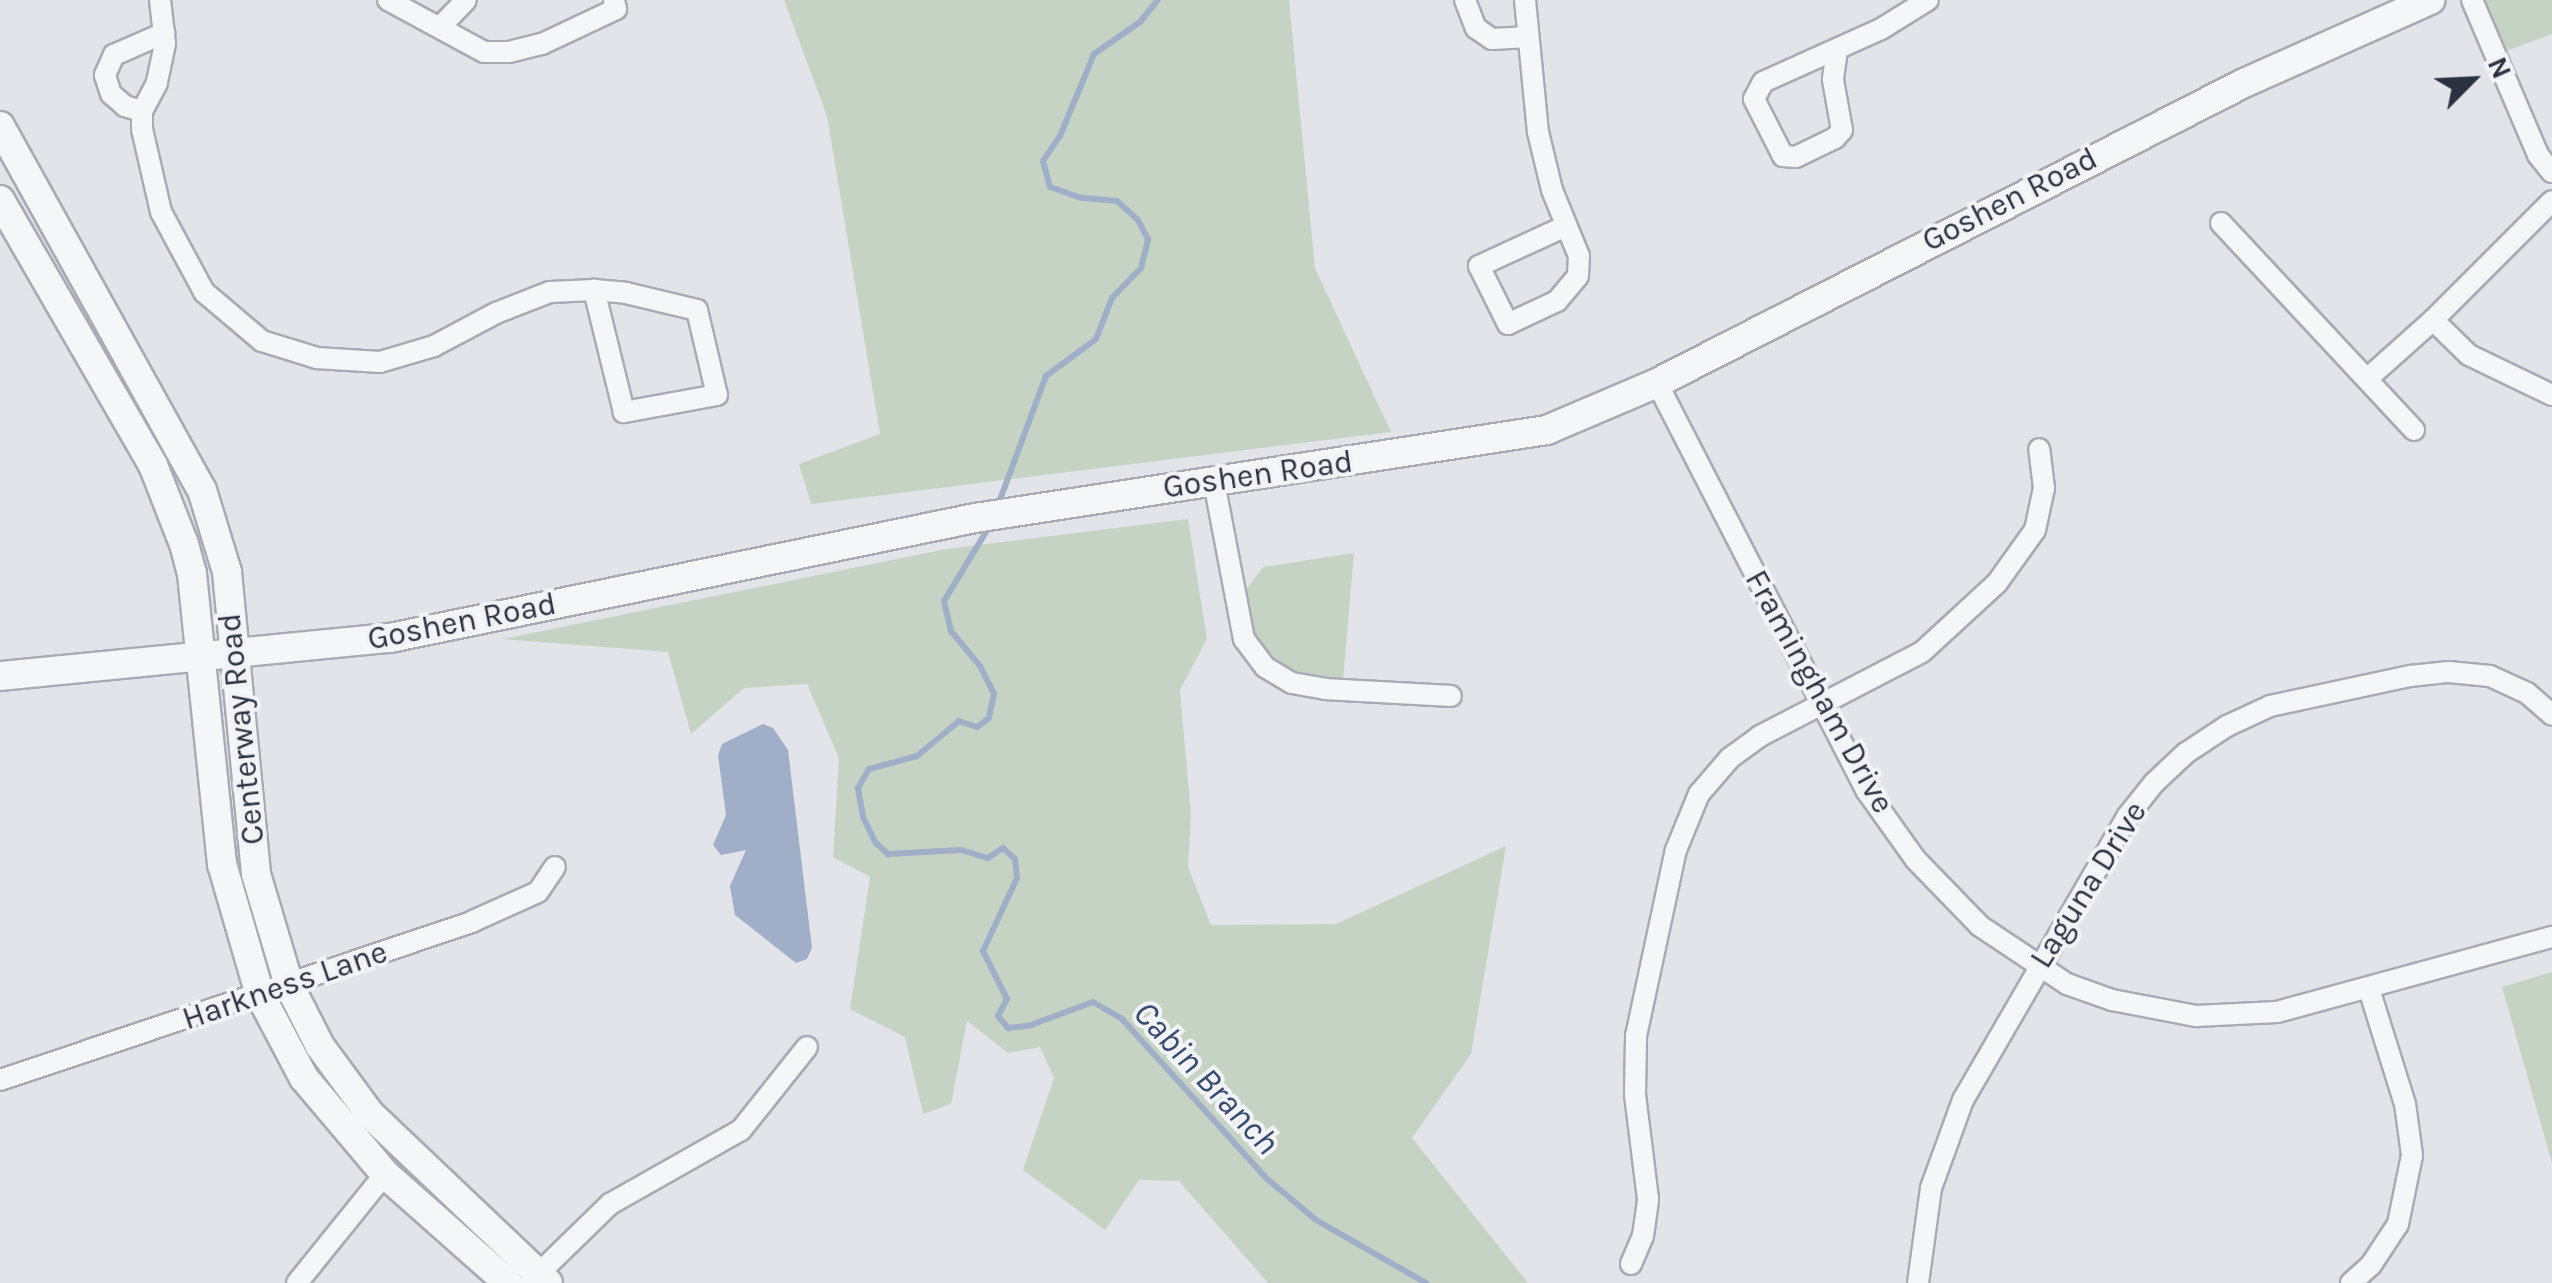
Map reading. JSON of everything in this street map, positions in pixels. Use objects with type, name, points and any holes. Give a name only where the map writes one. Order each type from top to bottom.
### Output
[{"type":"street","points":[[388,0],[484,52],[510,52],[542,44],[616,9],[614,0]]},
{"type":"street","points":[[440,28],[466,0]]},
{"type":"street","points":[[1464,0],[1476,28],[1492,39],[1525,36]]},
{"type":"street","points":[[1525,0],[1525,36],[1538,132],[1578,256],[1578,276],[1568,293],[1508,324],[1479,266],[1566,226]]},
{"type":"street","points":[[1837,50],[1833,80],[1842,130],[1835,138],[1796,157],[1783,156],[1754,100],[1763,82],[1837,50],[1928,0]]},
{"type":"street","name":"Goshen Road","points":[[0,676],[440,630],[778,556],[975,518],[1508,439],[1576,421],[2112,148],[2430,0]]},
{"type":"street","points":[[2472,0],[2538,156],[2552,172]]},
{"type":"street","points":[[166,2],[162,64],[142,112],[148,169],[161,212],[184,263],[204,292],[262,341],[317,358],[380,362],[434,346],[496,312],[550,292],[594,290],[697,310],[717,394],[624,412],[594,290]]},
{"type":"street","points":[[142,112],[125,106],[110,94],[105,74],[114,56],[135,42],[164,33]]},
{"type":"street","name":"Centerway Road","points":[[0,126],[202,490],[228,572],[256,874],[289,985],[320,1046],[370,1114],[539,1280]]},
{"type":"street","name":"Centerway Road","points":[[0,200],[153,466],[172,509],[192,574],[222,864],[260,995],[304,1078],[386,1174],[508,1283]]},
{"type":"street","points":[[2366,379],[2433,320],[2552,201]]},
{"type":"street","points":[[2222,223],[2414,430]]},
{"type":"street","points":[[2433,320],[2469,355],[2552,395]]},
{"type":"street","name":"Framingham Drive","points":[[1657,383],[1866,790],[1916,860],[1980,926],[2067,984],[2112,1000],[2196,1016],[2277,1012],[2552,937]]},
{"type":"street","points":[[1630,1264],[1643,1236],[1648,1200],[1635,1095],[1636,1036],[1676,850],[1699,794],[1730,758],[1760,736],[1922,652],[1997,583],[2035,530],[2044,488],[2038,449]]},
{"type":"street","points":[[1214,482],[1244,639],[1265,667],[1292,683],[1325,689],[1451,696]]},
{"type":"street","name":"Laguna Drive","points":[[1918,1283],[1931,1188],[1962,1100],[2127,817],[2186,752],[2227,726],[2270,706],[2410,676],[2448,672],[2490,676],[2527,693],[2552,715]]},
{"type":"street","name":"Harkness Lane","points":[[0,1080],[502,910],[538,892],[555,867]]},
{"type":"street","points":[[2350,1283],[2371,1265],[2398,1224],[2412,1154],[2405,1104],[2369,989]]},
{"type":"street","points":[[539,1280],[610,1204],[740,1130],[807,1047]]},
{"type":"street","points":[[297,1283],[386,1174]]},
{"type":"green space","points":[[784,0],[1289,0],[1315,268],[1391,432],[811,504],[799,464],[880,434],[827,116]]},
{"type":"green space","points":[[2471,0],[2552,0],[2552,34],[2495,55]]},
{"type":"green space","points":[[1188,519],[1207,639],[1180,690],[1191,815],[1188,867],[1211,925],[1336,924],[1506,846],[1471,1054],[1412,1138],[1528,1283],[1268,1283],[1179,1181],[1139,1180],[1105,1230],[1023,1170],[1054,1078],[1040,1047],[1008,1053],[967,1021],[951,1104],[923,1114],[905,1037],[850,1009],[870,877],[833,857],[839,758],[807,684],[744,688],[691,734],[668,652],[503,639],[946,549]]},
{"type":"green space","points":[[1354,553],[1343,681],[1287,670],[1254,637],[1243,594],[1263,567]]},
{"type":"green space","points":[[2552,972],[2552,1163],[2502,987]]},
{"type":"water","points":[[763,724],[773,728],[788,750],[812,948],[807,959],[796,963],[735,915],[730,886],[746,850],[721,855],[713,845],[726,815],[718,755],[722,744]]},
{"type":"waterway","name":"Cabin Branch","points":[[998,505],[1046,376],[1096,339],[1112,298],[1141,268],[1148,239],[1138,220],[1117,201],[1081,198],[1050,187],[1043,161],[1060,136],[1094,54],[1140,22],[1158,0]]},
{"type":"waterway","name":"Cabin Branch","points":[[992,522],[944,601],[951,631],[980,666],[994,694],[989,718],[977,727],[959,721],[917,756],[869,769],[858,788],[863,817],[875,842],[888,854],[961,850],[988,858],[1003,848],[1015,859],[1017,878],[983,951],[1007,999],[998,1016],[1008,1028],[1031,1025],[1093,1002],[1122,1019],[1266,1178],[1316,1220],[1426,1283]]}]
